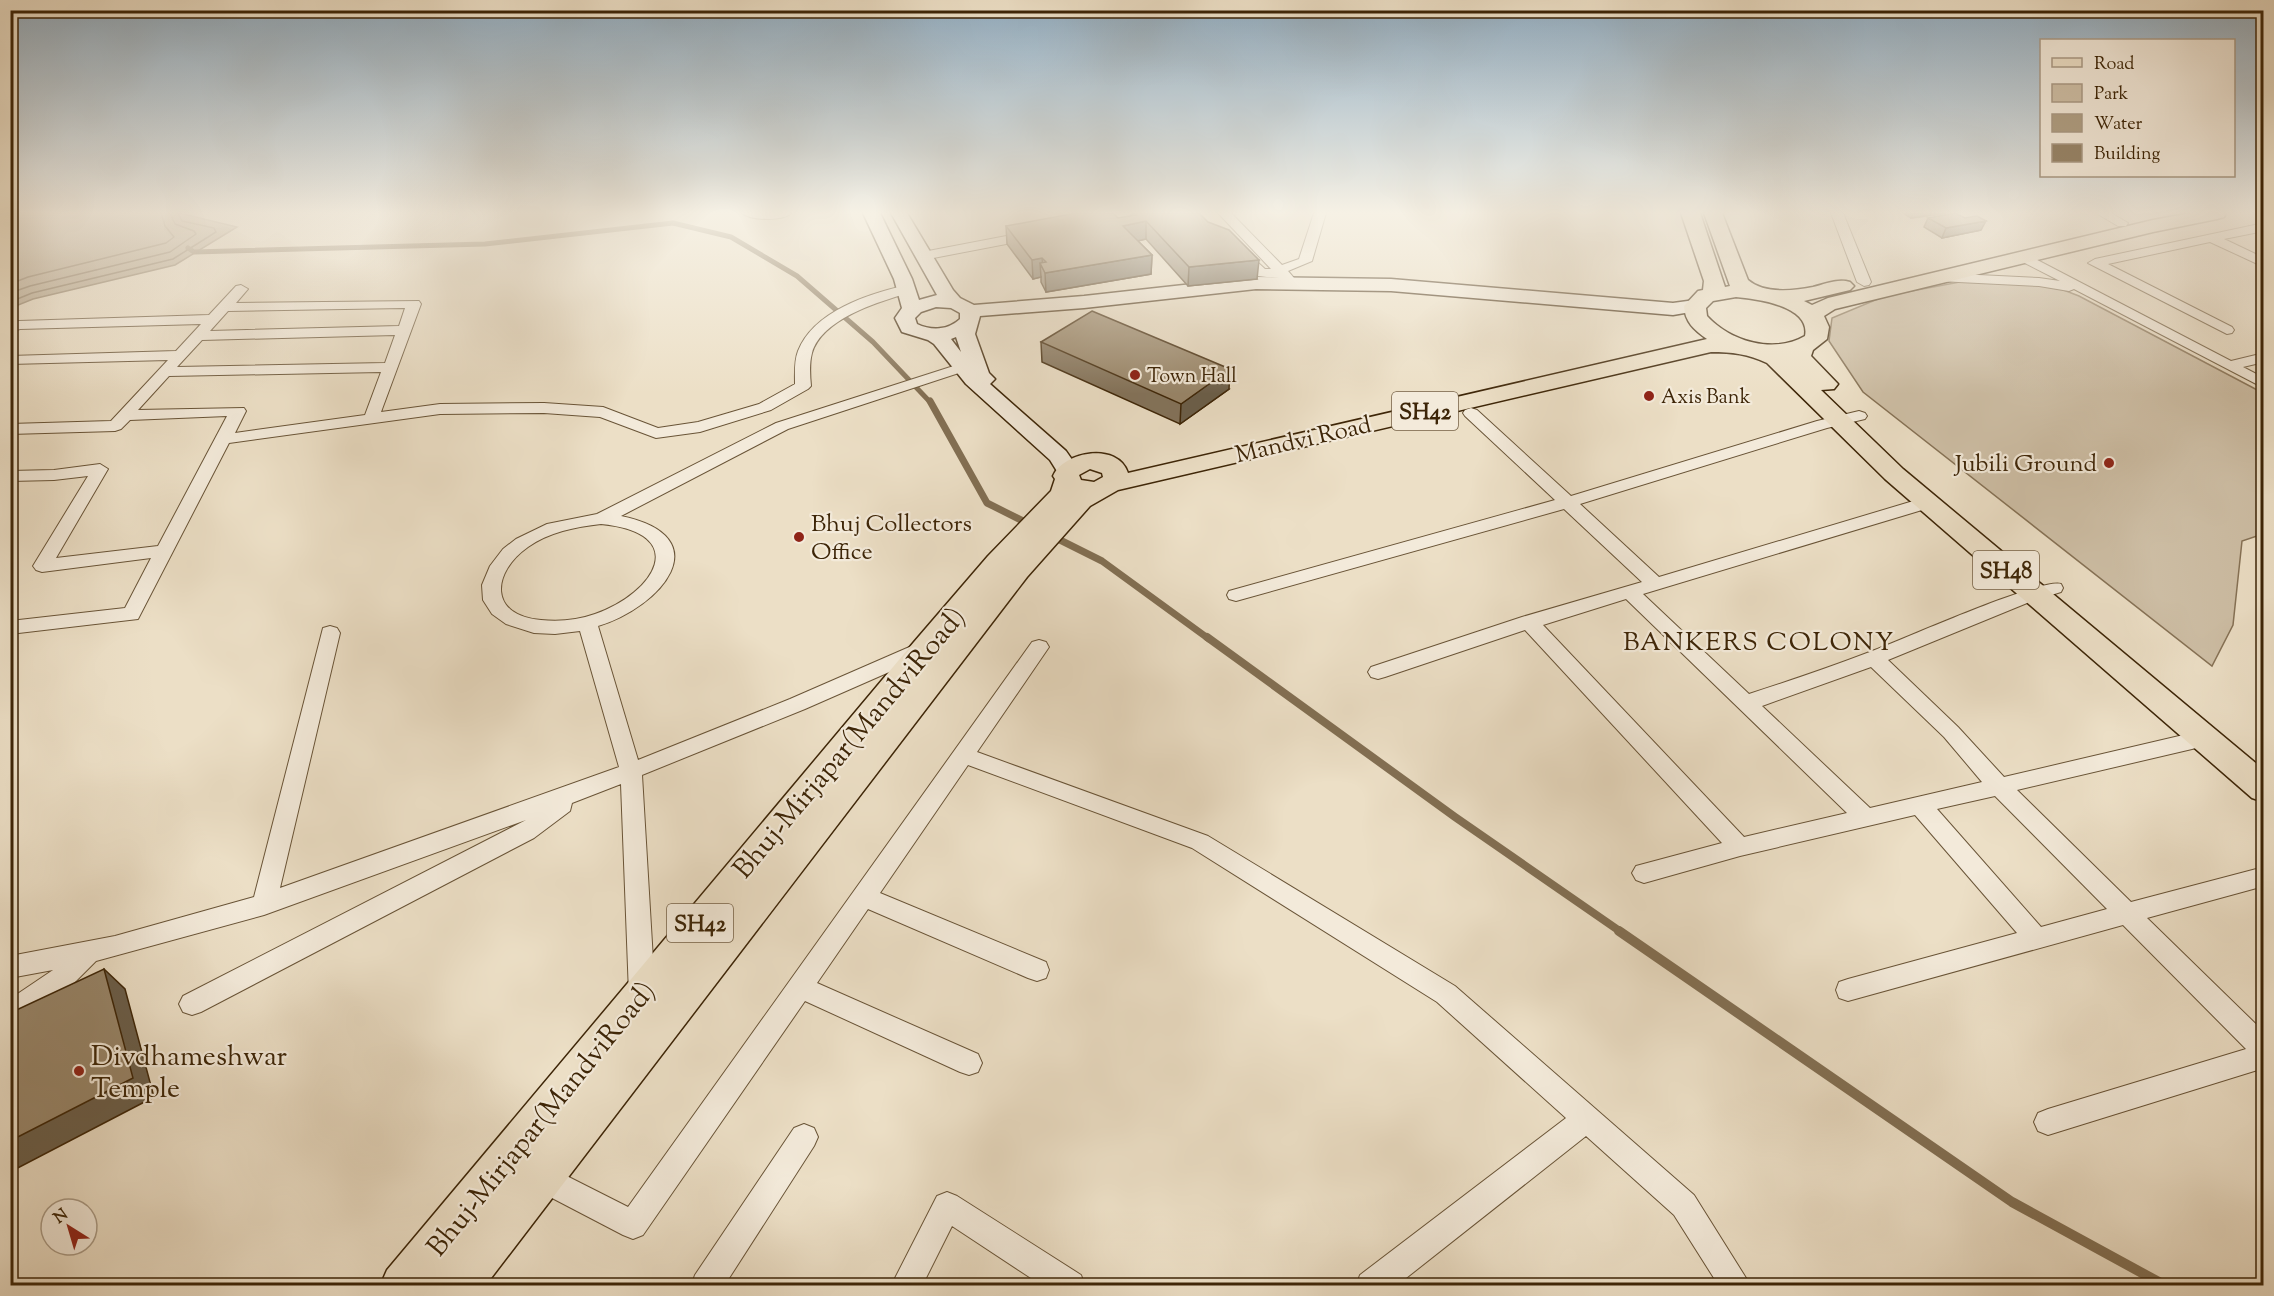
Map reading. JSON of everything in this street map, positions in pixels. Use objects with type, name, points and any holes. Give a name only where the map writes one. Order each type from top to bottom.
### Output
[{"type":"main road","points":[[1697,316],[1717,336],[1747,347],[1780,351],[1803,347],[1816,339],[1819,333],[1819,327],[1811,315],[1794,304],[1748,291],[1714,293],[1711,273]]},
{"type":"main road","points":[[1735,273],[1739,283],[1748,291]]},
{"type":"main road","points":[[1772,296],[1810,294],[1901,273]]},
{"type":"main road","points":[[1811,315],[1828,304],[1952,273]]},
{"type":"main road","name":"Mandvi Road","points":[[1085,480],[1127,467],[1694,333],[1699,300],[1714,293]]},
{"type":"main road","name":"Mandvi Road","points":[[1085,480],[1711,345],[1747,347]]},
{"type":"main road","name":"SH48","points":[[1747,347],[1775,358],[1849,418]]},
{"type":"main road","name":"SH48","points":[[1803,347],[1799,357],[1894,474],[2264,762]]},
{"type":"main road","name":"SH42","points":[[1007,567],[1085,480]]},
{"type":"main road","name":"Bhuj-Mirjapar(MandviRoad)","points":[[403,1286],[925,649],[1007,567]]},
{"type":"main road","name":"Bhuj-Mirjapar(MandviRoad)","points":[[456,1286],[1007,567]]},
{"type":"main road","name":"SH48","points":[[2044,591],[2264,789]]},
{"type":"street","points":[[900,273],[907,289],[912,309]]},
{"type":"street","points":[[933,273],[945,293],[965,314],[965,334],[980,376],[1067,452],[1085,480]]},
{"type":"street","points":[[1265,273],[1316,283]]},
{"type":"street","points":[[1288,273],[1256,283],[965,314],[952,332],[933,334],[909,328],[905,318],[912,309],[936,302],[965,314],[1316,283],[1483,291],[1673,309],[1697,316]]},
{"type":"street","points":[[1861,273],[1864,282]]},
{"type":"street","points":[[2056,273],[2264,384]]},
{"type":"street","points":[[2116,273],[2227,330]]},
{"type":"street","points":[[1938,277],[2039,282],[2087,290]]},
{"type":"street","points":[[10,429],[115,426],[241,289]]},
{"type":"street","points":[[223,439],[440,409],[544,408],[603,412],[656,433],[700,427],[765,407],[803,386],[804,351],[822,327],[868,301],[907,289]]},
{"type":"street","points":[[224,307],[414,304],[371,419]]},
{"type":"street","points":[[10,328],[19,325],[213,319]]},
{"type":"street","points":[[197,336],[405,330]]},
{"type":"street","points":[[933,334],[941,340],[973,380],[1085,480]]},
{"type":"street","points":[[10,360],[179,355]]},
{"type":"street","points":[[2229,366],[2264,357]]},
{"type":"street","points":[[164,372],[391,367]]},
{"type":"street","points":[[602,519],[782,426],[963,367]]},
{"type":"street","points":[[10,628],[131,614],[238,411],[125,415]]},
{"type":"street","points":[[1471,412],[1656,584]]},
{"type":"street","points":[[1236,595],[1568,502],[1849,418]]},
{"type":"street","points":[[10,476],[54,475],[100,469],[42,566],[164,551]]},
{"type":"street","points":[[1378,672],[1529,622],[1916,506]]},
{"type":"street","points":[[602,519],[632,522],[654,533],[665,550],[665,561],[653,586],[640,597],[625,608],[586,623],[546,627],[512,620],[494,604],[490,584],[501,563],[510,553],[536,536],[568,524],[602,519]]},
{"type":"street","points":[[1747,703],[1874,658],[2044,591]]},
{"type":"street","points":[[1630,593],[1867,818]]},
{"type":"street","points":[[1529,622],[1740,848]]},
{"type":"street","points":[[586,623],[631,772],[642,994]]},
{"type":"street","points":[[264,905],[330,633]]},
{"type":"street","points":[[541,1177],[633,1225],[1039,647]]},
{"type":"street","points":[[10,967],[55,960],[264,905],[631,772],[831,691],[925,649]]},
{"type":"street","points":[[1874,658],[1951,732],[1999,786],[2264,1050]]},
{"type":"street","points":[[1644,873],[1740,848],[2192,741]]},
{"type":"street","points":[[963,755],[1200,842],[1446,994],[1684,1205],[1736,1286]]},
{"type":"street","points":[[192,1004],[526,832],[579,792]]},
{"type":"street","points":[[1920,805],[2036,938]]},
{"type":"street","points":[[1848,990],[2264,876]]},
{"type":"street","points":[[863,896],[1037,970]]},
{"type":"street","points":[[10,1014],[60,979],[90,951]]},
{"type":"street","points":[[800,987],[969,1063]]},
{"type":"street","points":[[2049,1122],[2264,1056]]},
{"type":"street","points":[[1371,1286],[1587,1119]]},
{"type":"street","points":[[706,1286],[804,1137]]},
{"type":"street","points":[[906,1286],[947,1206],[1070,1286]]},
{"type":"green space","name":"Jubili Ground","points":[[1965,281],[2048,284],[2079,296],[2263,393],[2263,534],[2242,541],[2233,625],[2212,666],[1863,392],[1829,341],[1832,318],[1885,296]]},
{"type":"water","points":[[11,273],[140,273],[33,299],[11,308]]},
{"type":"building","points":[[1092,311],[1230,369],[1181,404],[1041,342]]},
{"type":"building","name":"Divdhameshwar Temple","points":[[104,969],[133,1078],[10,1141],[10,1013]]},
{"type":"waterway","points":[[793,273],[873,342],[931,403]]},
{"type":"waterway","points":[[930,401],[987,503],[1031,525]]},
{"type":"waterway","points":[[1052,536],[1102,561],[1209,639]]},
{"type":"waterway","points":[[1207,637],[1455,817],[1621,932]]},
{"type":"waterway","points":[[1619,931],[2012,1202],[2166,1286]]},
{"type":"place","name":"Town Hall","points":[[1135,375]]},
{"type":"place","name":"Axis Bank","points":[[1649,396]]},
{"type":"place","name":"Jubili Ground","points":[[2109,463]]},
{"type":"place","name":"Bhuj Collectors Office","points":[[799,537]]},
{"type":"place","name":"Divdhameshwar Temple","points":[[79,1071]]},
{"type":"district","name":"BANKERS COLONY","points":[[1759,641]]}]
